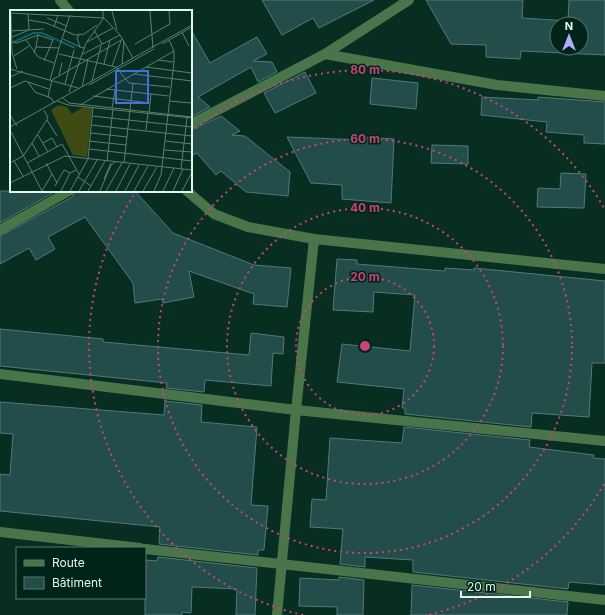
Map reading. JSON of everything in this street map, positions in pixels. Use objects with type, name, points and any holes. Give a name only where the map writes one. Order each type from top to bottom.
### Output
[{"type":"street","points":[[60,0],[68,10]]},
{"type":"street","points":[[192,123],[326,54],[409,0]]},
{"type":"street","points":[[326,54],[498,85],[605,96]]},
{"type":"street","points":[[0,230],[67,192]]},
{"type":"street","points":[[188,192],[214,214],[248,227],[314,239],[605,269]]},
{"type":"street","points":[[278,615],[281,564],[314,239]]},
{"type":"street","points":[[0,374],[296,410],[605,440]]},
{"type":"street","points":[[0,532],[131,547]]},
{"type":"street","points":[[146,548],[605,600]]},
{"type":"building","points":[[262,0],[374,0],[319,28],[313,18],[282,35]]},
{"type":"building","points":[[426,0],[523,0],[522,18],[549,20],[549,52],[521,51],[520,59],[486,57],[486,45],[451,44]]},
{"type":"building","points":[[569,0],[605,0],[605,55],[589,54],[589,16],[568,16]]},
{"type":"building","points":[[192,32],[210,63],[257,37],[267,54],[253,61],[272,62],[277,72],[258,82],[251,67],[198,97],[210,107],[192,116]]},
{"type":"building","points":[[305,72],[316,93],[275,113],[264,93]]},
{"type":"building","points":[[372,78],[418,83],[416,109],[370,104]]},
{"type":"building","points":[[482,97],[538,100],[538,97],[605,102],[605,144],[584,143],[584,135],[546,132],[547,122],[481,115]]},
{"type":"building","points":[[221,116],[240,131],[232,135],[245,136],[290,172],[288,196],[246,192],[221,171],[216,175],[197,153],[192,156],[192,130]]},
{"type":"building","points":[[287,137],[363,140],[363,137],[394,139],[391,203],[342,199],[342,185],[311,183]]},
{"type":"building","points":[[432,145],[468,146],[468,164],[431,163]]},
{"type":"building","points":[[561,173],[586,174],[584,208],[537,207],[538,188],[560,189]]},
{"type":"building","points":[[0,191],[54,192],[0,223]]},
{"type":"building","points":[[74,192],[136,192],[173,233],[254,265],[291,268],[287,307],[253,304],[254,294],[189,271],[194,297],[163,303],[162,299],[135,303],[133,283],[85,217],[48,237],[55,249],[36,260],[29,248],[0,264],[0,236],[72,197]]},
{"type":"building","points":[[337,259],[357,260],[357,264],[445,271],[445,268],[474,270],[474,268],[605,281],[605,363],[592,363],[589,417],[532,413],[531,427],[405,414],[405,408],[402,408],[404,389],[337,382],[342,344],[410,351],[415,295],[374,292],[373,312],[333,310]]},
{"type":"building","points":[[0,329],[103,339],[103,342],[249,355],[251,333],[284,337],[283,354],[273,353],[271,386],[205,380],[204,392],[166,388],[167,383],[0,366]]},
{"type":"building","points":[[165,401],[202,405],[201,422],[257,427],[251,505],[268,506],[264,550],[258,550],[258,555],[159,544],[160,527],[0,511],[0,474],[10,475],[13,434],[0,433],[0,402],[164,415]]},
{"type":"building","points":[[404,427],[530,440],[529,447],[594,455],[593,458],[605,459],[605,585],[569,582],[568,589],[413,572],[413,560],[365,557],[365,567],[340,564],[343,529],[310,527],[312,499],[326,500],[330,438],[402,443]]},
{"type":"building","points":[[158,557],[257,568],[255,615],[236,615],[237,589],[192,587],[191,613],[182,612],[182,615],[145,615],[146,560],[157,561]]},
{"type":"building","points":[[339,577],[364,580],[363,615],[337,615],[337,607],[299,606],[300,578],[339,580]]},
{"type":"building","points":[[412,585],[568,602],[567,615],[411,615]]}]
